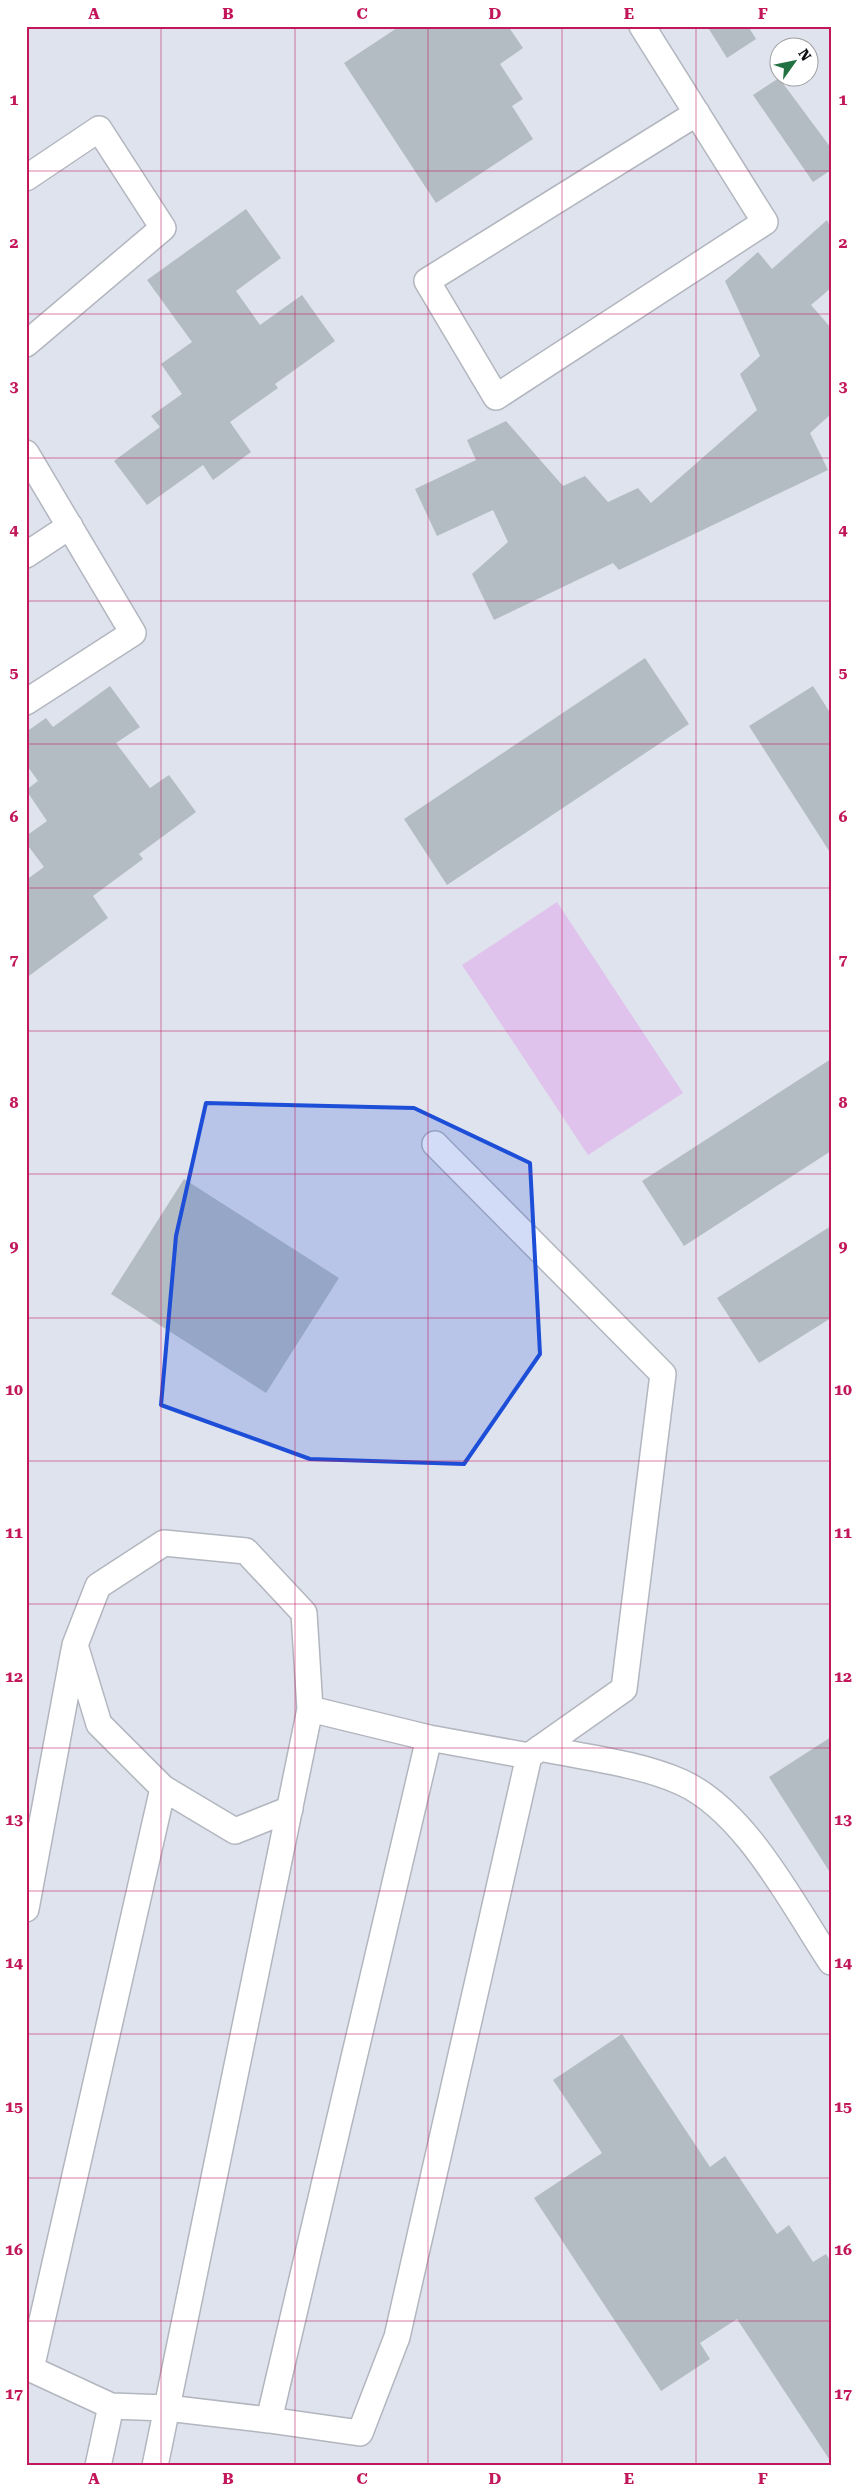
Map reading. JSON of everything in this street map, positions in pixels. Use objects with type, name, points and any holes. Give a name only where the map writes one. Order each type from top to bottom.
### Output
[{"type":"lane","points":[[642,26],[697,113],[765,222],[496,398],[427,281],[697,113]]},
{"type":"lane","points":[[26,178],[99,129],[163,228],[26,344]]},
{"type":"lane","points":[[26,453],[133,633],[26,702]]},
{"type":"lane","points":[[26,555],[70,526]]},
{"type":"lane","points":[[162,1788],[29,2368],[110,2406],[167,2408],[360,2433],[397,2337],[534,1752],[624,1689],[662,1374],[435,1144]]},
{"type":"lane","points":[[26,1909],[75,1645],[98,1586],[164,1543],[246,1551],[304,1614],[310,1709],[156,2466]]},
{"type":"lane","points":[[75,1645],[99,1724],[162,1788],[234,1831],[290,1809]]},
{"type":"lane","points":[[310,1709],[429,1738],[534,1752],[664,1776],[696,1790],[752,1840],[831,1962]]},
{"type":"lane","points":[[269,2420],[429,1738]]},
{"type":"lane","points":[[98,2466],[110,2406]]},
{"type":"highlighted area","points":[[206,1103],[414,1108],[530,1163],[540,1354],[464,1464],[310,1459],[161,1405],[176,1236]]},
{"type":"shaded area","points":[[557,902],[683,1093],[588,1155],[462,965]]},
{"type":"building","points":[[400,26],[508,26],[523,48],[500,64],[523,99],[512,106],[533,139],[436,203],[344,63]]},
{"type":"building","points":[[707,26],[748,26],[756,39],[727,58]]},
{"type":"building","points":[[770,84],[770,88],[786,88],[831,148],[831,170],[813,182],[753,95]]},
{"type":"building","points":[[246,209],[281,258],[236,291],[260,325],[302,295],[335,341],[275,384],[278,388],[230,422],[251,452],[213,480],[203,465],[147,505],[114,461],[160,427],[151,416],[182,394],[161,364],[192,342],[147,280]]},
{"type":"building","points":[[827,220],[831,228],[831,288],[811,305],[831,328],[831,414],[810,433],[828,470],[619,570],[613,563],[494,620],[472,574],[508,542],[493,510],[437,536],[415,489],[476,460],[467,440],[506,421],[563,486],[585,476],[608,502],[638,488],[651,503],[757,410],[740,374],[760,356],[725,281],[758,252],[772,269]]},
{"type":"building","points":[[645,658],[689,724],[447,885],[404,819]]},
{"type":"building","points":[[110,686],[140,727],[116,743],[150,788],[169,775],[196,812],[139,854],[143,859],[93,896],[108,918],[26,978],[26,880],[44,867],[26,843],[26,836],[47,821],[26,790],[38,781],[26,764],[26,732],[46,718],[53,727]]},
{"type":"building","points":[[813,686],[831,714],[831,854],[749,726]]},
{"type":"building","points":[[831,1059],[831,1151],[684,1246],[642,1181]]},
{"type":"building","points":[[184,1179],[339,1278],[266,1393],[111,1294]]},
{"type":"building","points":[[831,1226],[831,1318],[759,1363],[717,1298]]},
{"type":"building","points":[[831,1737],[831,1874],[769,1777]]},
{"type":"building","points":[[622,2034],[710,2167],[725,2156],[777,2234],[789,2225],[813,2262],[826,2254],[831,2262],[831,2462],[737,2319],[700,2343],[710,2359],[661,2391],[534,2198],[602,2153],[553,2080]]}]
